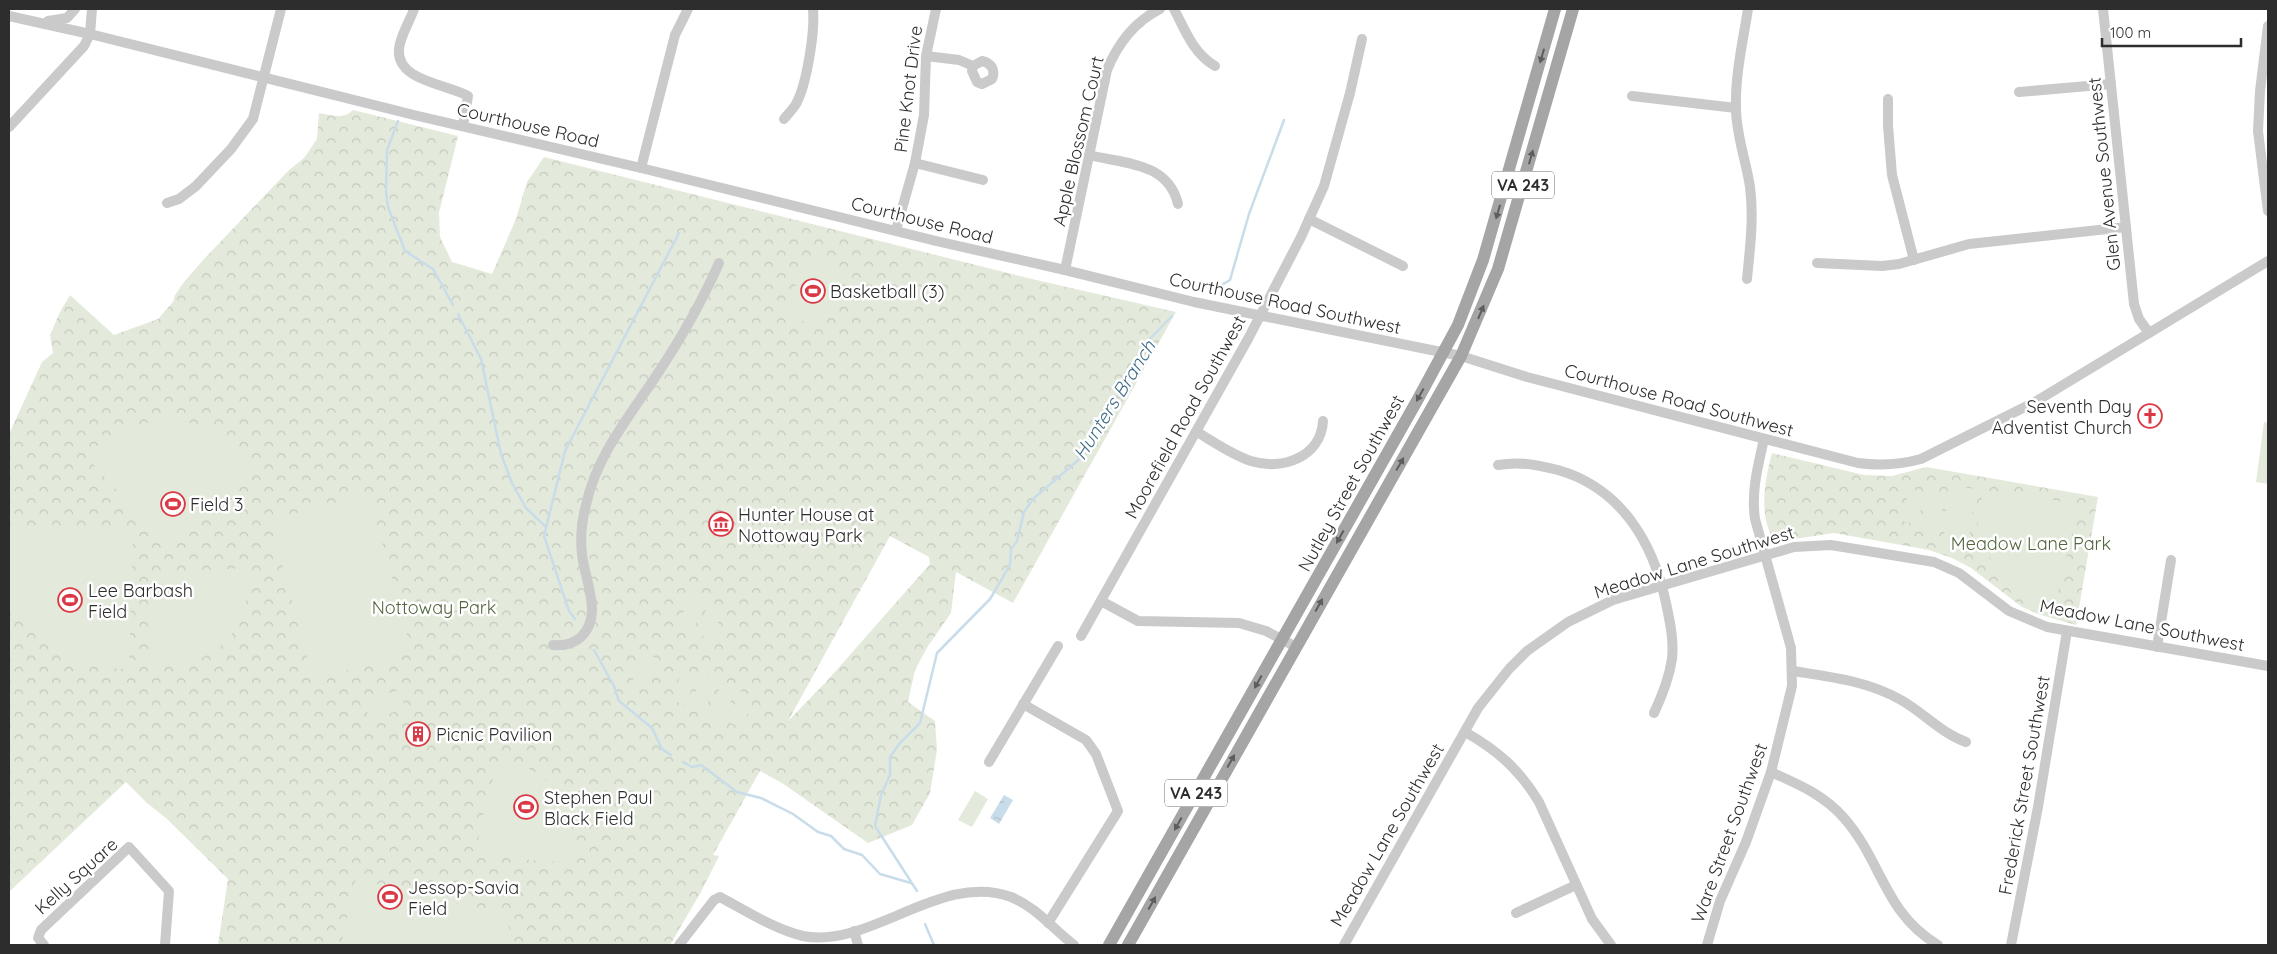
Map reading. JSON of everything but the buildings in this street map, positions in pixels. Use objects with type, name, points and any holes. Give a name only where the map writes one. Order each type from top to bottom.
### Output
[{"type":"main road","name":"Nutley Street Southwest","points":[[1109,945],[1443,352],[1472,294],[1555,9]]},
{"type":"main road","name":"Nutley Street Southwest","points":[[1128,945],[1461,356],[1498,269],[1573,9]]},
{"type":"street","points":[[32,21],[61,19],[72,14],[75,9]]},
{"type":"street","points":[[9,127],[84,46],[90,34],[92,9]]},
{"type":"street","points":[[166,202],[179,199],[196,186],[236,144],[253,119],[281,9]]},
{"type":"street","points":[[414,9],[399,48],[400,60],[406,70],[416,78],[468,96],[463,126]]},
{"type":"street","points":[[641,168],[675,36],[688,9]]},
{"type":"street","points":[[784,119],[796,104],[801,92],[814,26],[813,9]]},
{"type":"street","name":"Pine Knot Drive","points":[[896,230],[915,163],[925,110],[926,56],[936,9]]},
{"type":"street","name":"Apple Blossom Court","points":[[1066,270],[1107,70],[1112,56],[1129,32],[1141,21],[1160,9]]},
{"type":"street","points":[[1174,9],[1194,48],[1201,56],[1215,66]]},
{"type":"street","points":[[1747,279],[1752,202],[1740,148],[1736,90],[1748,9]]},
{"type":"street","name":"Glen Avenue Southwest","points":[[2103,9],[2135,309],[2149,333]]},
{"type":"street","name":"Courthouse Road","points":[[9,16],[896,230],[936,242],[1041,264]]},
{"type":"street","points":[[2268,26],[2260,91],[2258,131],[2268,211]]},
{"type":"street","name":"Moorefield Road Southwest","points":[[1081,636],[1262,314],[1309,220],[1324,186],[1350,93],[1362,40]]},
{"type":"street","points":[[926,56],[959,60],[973,66]]},
{"type":"street","points":[[2020,92],[2111,84]]},
{"type":"street","points":[[1632,96],[1736,108]]},
{"type":"street","points":[[1888,99],[1892,175],[1914,260]]},
{"type":"street","points":[[1089,155],[1157,172],[1172,186],[1178,204]]},
{"type":"street","points":[[915,163],[983,180]]},
{"type":"street","points":[[1309,220],[1402,266]]},
{"type":"street","points":[[1817,263],[1882,266],[1914,260],[1969,244],[2126,227]]},
{"type":"street","name":"Courthouse Road Southwest","points":[[1041,264],[1163,294],[1461,356],[1527,377],[1764,439],[1858,463],[1882,466],[1921,459],[2036,402],[2268,261]]},
{"type":"street","points":[[553,645],[566,644],[578,639],[586,631],[592,617],[581,544],[584,510],[594,476],[614,439],[680,339],[720,264]]},
{"type":"street","points":[[1197,432],[1242,458],[1264,464],[1276,464],[1289,462],[1309,452],[1320,437],[1323,421]]},
{"type":"street","name":"Ware Street Southwest","points":[[1707,945],[1720,901],[1756,814],[1770,772],[1789,705],[1793,671],[1787,629],[1765,554],[1753,504],[1756,474],[1764,439]]},
{"type":"street","points":[[1498,466],[1510,463],[1535,464],[1570,474],[1603,491],[1628,514],[1638,528],[1649,548],[1662,585],[1672,629],[1672,660],[1662,697],[1654,713]]},
{"type":"street","name":"Meadow Lane Southwest","points":[[1344,945],[1478,708],[1498,682],[1527,651],[1547,636],[1590,610],[1613,600],[1662,585],[1794,547],[1831,545],[1934,562],[1959,573],[2015,614],[2047,627],[2268,666]]},
{"type":"street","points":[[2157,646],[2171,560]]},
{"type":"street","points":[[1100,601],[1138,621],[1239,623],[1266,631],[1296,648]]},
{"type":"street","name":"Frederick Street Southwest","points":[[2011,945],[2038,807],[2067,631]]},
{"type":"street","points":[[989,762],[1058,646]]},
{"type":"street","points":[[1793,671],[1842,678],[1883,691],[1916,709],[1946,733],[1966,742]]},
{"type":"street","points":[[1023,704],[1086,740],[1096,754],[1118,811],[1048,923]]},
{"type":"street","points":[[1465,732],[1504,757],[1530,786],[1592,919],[1611,945]]},
{"type":"street","points":[[1770,772],[1816,793],[1844,817],[1862,844],[1898,909],[1915,929],[1938,945]]},
{"type":"street","name":"Kelly Square","points":[[44,945],[38,938],[40,930],[129,847],[169,891],[165,945]]},
{"type":"street","points":[[1516,913],[1576,886]]},
{"type":"street","points":[[679,945],[714,900],[720,897],[787,931],[802,936],[827,937],[854,931],[937,901],[974,892],[999,894],[1025,904],[1074,945]]},
{"type":"street","points":[[854,931],[858,945]]},
{"type":"green space","name":"Nottoway Park","points":[[353,110],[458,136],[439,213],[440,237],[452,262],[492,274],[516,219],[527,182],[544,157],[1032,279],[1176,312],[1013,603],[956,572],[951,613],[928,646],[915,670],[908,702],[935,721],[937,750],[930,793],[912,825],[868,843],[782,783],[760,771],[713,855],[719,856],[701,892],[670,945],[218,945],[228,879],[126,782],[9,892],[9,434],[42,362],[53,353],[50,335],[60,312],[70,295],[114,335],[158,319],[173,302],[175,295],[184,282],[205,258],[288,171],[304,158],[317,139],[319,113],[341,116]],"holes":[[[890,536],[929,557],[930,564],[826,682],[788,721]]]},
{"type":"green space","name":"Basketball (3)","points":[[806,255],[841,268],[820,327],[785,315]]},
{"type":"green space","name":"Field 3","points":[[170,419],[208,429],[229,440],[258,467],[174,542],[163,542],[85,455],[104,441],[124,430],[146,423]]},
{"type":"green space","points":[[2264,422],[2268,423],[2268,484],[2256,482]]},
{"type":"green space","name":"Meadow Lane Park","points":[[1772,453],[1864,475],[1892,476],[1926,467],[2098,497],[2076,625],[2041,615],[2022,607],[1971,568],[1952,558],[1929,550],[1834,533],[1781,541],[1774,540],[1769,530],[1764,509],[1765,486]]},
{"type":"green space","points":[[1948,485],[1975,489],[1969,541],[1944,537]]},
{"type":"green space","points":[[1908,489],[1923,491],[1919,524],[1904,522]]},
{"type":"green space","points":[[1983,490],[2071,503],[2077,512],[2056,600],[2011,589],[1976,536]]},
{"type":"green space","points":[[1928,492],[1944,494],[1940,527],[1924,525]]},
{"type":"green space","points":[[369,494],[412,653],[313,679],[270,520]]},
{"type":"green space","name":"Lee Barbash Field","points":[[9,527],[126,531],[133,539],[129,669],[97,666],[66,655],[39,638],[28,626],[9,596],[7,572]]},
{"type":"green space","points":[[248,568],[248,591],[244,610],[236,628],[225,642],[211,653],[194,661],[174,666],[152,668],[151,577],[155,573]]},
{"type":"green space","points":[[690,595],[705,601],[692,632],[678,626]]},
{"type":"green space","points":[[709,603],[724,609],[711,639],[697,634]]},
{"type":"green space","points":[[644,653],[658,659],[646,690],[631,684]]},
{"type":"green space","points":[[683,669],[697,675],[685,705],[671,700]]},
{"type":"green space","points":[[702,676],[716,682],[704,713],[690,707]]},
{"type":"green space","points":[[721,684],[735,690],[723,720],[709,715]]},
{"type":"green space","points":[[400,690],[405,709],[369,719],[364,700]]},
{"type":"green space","points":[[740,691],[754,697],[742,728],[728,722]]},
{"type":"green space","name":"Stephen Paul Black Field","points":[[499,758],[535,772],[559,794],[567,809],[572,825],[572,863],[515,859],[482,852],[477,846],[483,815]]},
{"type":"green space","points":[[975,791],[988,799],[972,827],[958,820]]},
{"type":"green space","name":"Jessop-Savia Field","points":[[356,879],[501,914],[512,933],[509,945],[341,945]]},
{"type":"water","points":[[1004,795],[1013,800],[999,824],[990,818]]},
{"type":"waterway","name":"Hunters Branch","points":[[1213,290],[1230,280],[1249,214],[1284,120]]},
{"type":"waterway","points":[[398,121],[387,150],[386,192],[388,207],[405,251],[433,269],[453,305]]},
{"type":"waterway","points":[[575,619],[569,611],[544,536],[565,451],[679,233]]},
{"type":"waterway","points":[[458,314],[481,359],[501,454],[512,483],[526,508],[546,527]]},
{"type":"waterway","name":"Hunters Branch","points":[[917,891],[875,826],[881,795],[890,775],[890,757],[900,743],[920,723],[937,653],[990,599],[1010,565],[1011,549],[1017,541],[1024,512],[1033,499],[1083,456],[1093,441],[1105,409],[1124,388],[1145,344],[1172,316]]},
{"type":"waterway","points":[[594,650],[614,686],[619,701],[652,728],[662,749],[671,755]]},
{"type":"waterway","points":[[683,762],[692,767],[701,765],[737,792],[761,798],[793,814],[818,832],[831,836],[844,849],[862,855],[880,874],[911,883]]},
{"type":"waterway","name":"Hunters Branch","points":[[925,924],[934,945]]},
{"type":"place","name":"Basketball (3)","points":[[813,291]]},
{"type":"place","name":"Seventh Day Adventist Church","points":[[2150,416]]},
{"type":"place","name":"Field 3","points":[[173,504]]},
{"type":"place","name":"Hunter House at Nottoway Park","points":[[721,524]]},
{"type":"place","name":"Lee Barbash Field","points":[[70,600]]},
{"type":"place","name":"Picnic Pavilion","points":[[418,734]]},
{"type":"place","name":"Stephen Paul Black Field","points":[[526,807]]},
{"type":"place","name":"Jessop-Savia Field","points":[[390,897]]}]
